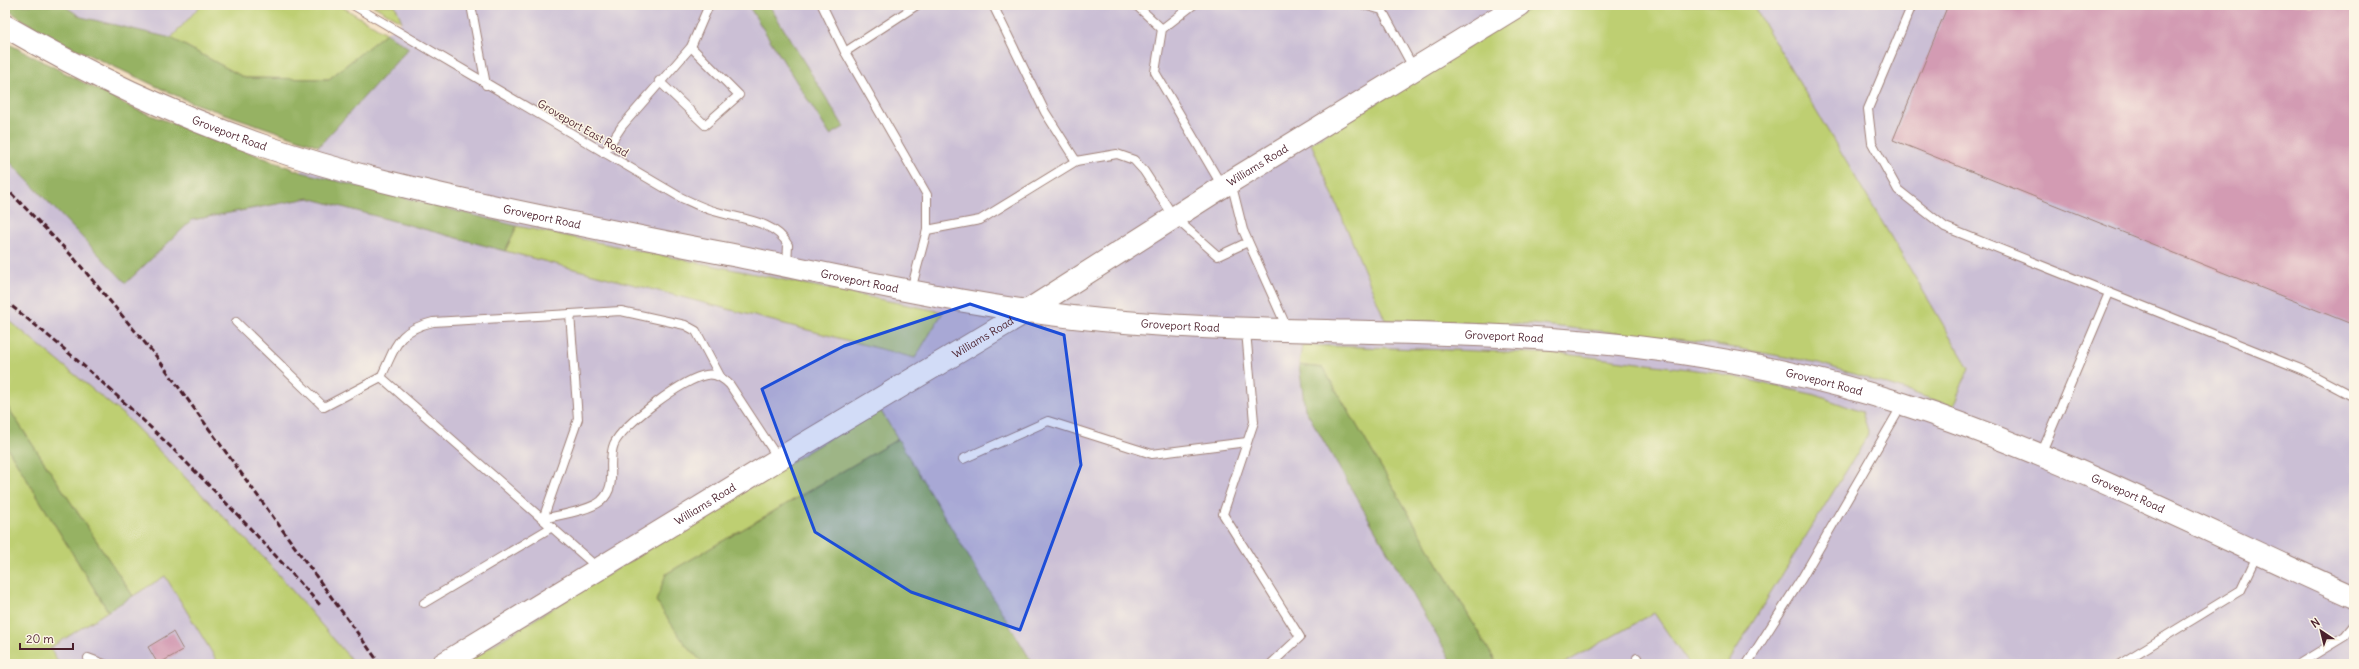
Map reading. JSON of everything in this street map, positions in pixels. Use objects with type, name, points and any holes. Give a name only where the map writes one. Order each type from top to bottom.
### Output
[{"type":"main road","name":"Williams Road","points":[[443,664],[779,459],[1026,311],[1227,184],[1519,5]]},
{"type":"main road","name":"Groveport Road","points":[[5,26],[53,54],[161,105],[227,133],[301,158],[390,183],[488,205],[787,266],[1026,311],[1122,322],[1288,332],[1473,336],[1630,346],[1764,368],[1834,384],[1903,404],[2041,455],[2354,597]]},
{"type":"lane","name":"Groveport East Road","points":[[353,5],[486,85],[680,197],[712,211],[760,223],[777,231],[788,245],[787,266]]},
{"type":"lane","points":[[471,5],[486,85]]},
{"type":"lane","points":[[604,153],[622,126],[659,81],[690,47],[709,5]]},
{"type":"lane","points":[[822,5],[844,52],[927,195],[927,230],[911,290]]},
{"type":"lane","points":[[844,52],[917,5]]},
{"type":"lane","points":[[993,5],[1045,112],[1076,161]]},
{"type":"lane","points":[[1136,5],[1162,29]]},
{"type":"lane","points":[[1193,5],[1162,29],[1155,72],[1227,184],[1243,230],[1288,332]]},
{"type":"lane","points":[[1364,5],[1382,7],[1414,70]]},
{"type":"lane","points":[[1912,5],[1868,109],[1872,143],[1898,190],[1945,227],[2303,370],[2354,397]]},
{"type":"lane","points":[[659,81],[705,124],[739,95],[690,47]]},
{"type":"lane","points":[[927,230],[980,220],[1076,161],[1117,154],[1134,160],[1144,171],[1174,217],[1218,256],[1248,242]]},
{"type":"lane","points":[[2041,455],[2109,293]]},
{"type":"lane","points":[[236,322],[324,407],[381,377],[402,336],[416,326],[433,322],[621,311],[685,325],[696,331],[720,376],[730,385],[779,459]]},
{"type":"lane","points":[[543,519],[578,419],[570,314]]},
{"type":"lane","points":[[1246,330],[1254,422],[1223,514],[1300,637],[1271,664]]},
{"type":"lane","points":[[543,519],[594,506],[602,500],[611,486],[614,445],[622,432],[643,412],[695,379],[706,374],[720,376]]},
{"type":"lane","points":[[381,377],[599,568]]},
{"type":"lane","points":[[1747,664],[1802,578],[1903,404]]},
{"type":"lane","points":[[963,459],[1048,421],[1152,454],[1247,442]]},
{"type":"lane","points":[[424,603],[552,527]]},
{"type":"lane","points":[[2120,664],[2241,590],[2258,554]]},
{"type":"lane","points":[[2299,664],[2345,636],[2354,625]]},
{"type":"lane","points":[[88,658],[104,664]]},
{"type":"highlighted area","points":[[970,304],[1064,335],[1081,465],[1020,630],[911,592],[815,532],[762,389],[844,346]]},
{"type":"shaded area","points":[[64,5],[201,5],[171,38],[81,17]]},
{"type":"shaded area","points":[[395,5],[748,5],[830,134],[844,127],[769,5],[2354,5],[2354,664],[1033,664],[879,409],[462,664],[355,664],[266,560],[126,417],[5,317],[5,157],[126,283],[192,220],[309,198],[914,358],[942,312],[517,226],[301,172],[319,146],[409,48],[386,33],[402,22]]},
{"type":"shaded area","points":[[165,576],[219,664],[59,664],[49,648]]},
{"type":"green space","points":[[5,5],[63,5],[81,17],[171,38],[245,78],[329,79],[386,33],[409,48],[319,146],[190,102],[44,34],[5,8]]},
{"type":"green space","points":[[201,5],[339,5],[386,33],[329,79],[245,78],[171,38]]},
{"type":"green space","points":[[372,5],[395,5],[402,22]]},
{"type":"green space","points":[[748,5],[769,5],[844,127],[830,135]]},
{"type":"green space","points":[[1536,5],[1753,5],[1969,368],[1953,406],[1819,363],[1695,341],[1532,324],[1385,320],[1311,143]]},
{"type":"green space","points":[[5,42],[135,109],[301,172],[517,226],[505,251],[309,198],[192,220],[126,283],[5,157]]},
{"type":"green space","points":[[517,226],[943,312],[915,358],[505,251]]},
{"type":"green space","points":[[5,317],[126,417],[266,560],[355,664],[219,664],[165,576],[133,596],[5,403]]},
{"type":"green space","points":[[1302,345],[1565,354],[1713,372],[1816,395],[1862,412],[1869,434],[1727,664],[1689,664],[1654,613],[1563,664],[1497,664],[1323,368],[1299,365]]},
{"type":"green space","points":[[1299,365],[1323,368],[1497,664],[1453,664],[1305,409]]},
{"type":"green space","points":[[5,403],[133,596],[108,611],[5,444]]},
{"type":"green space","points":[[879,408],[898,439],[666,574],[684,643],[704,664],[462,664]]},
{"type":"green space","points":[[898,439],[1033,664],[704,664],[684,643],[656,601],[666,574]]},
{"type":"green space","points":[[5,444],[108,611],[50,648],[59,664],[5,664]]},
{"type":"building","points":[[1948,5],[2354,5],[2354,325],[1893,140]]},
{"type":"building","points":[[173,632],[183,650],[158,664],[148,647]]},
{"type":"railway","points":[[5,187],[73,257],[156,356],[380,664]]},
{"type":"railway","points":[[5,301],[90,371],[170,446],[246,524],[320,605]]}]
